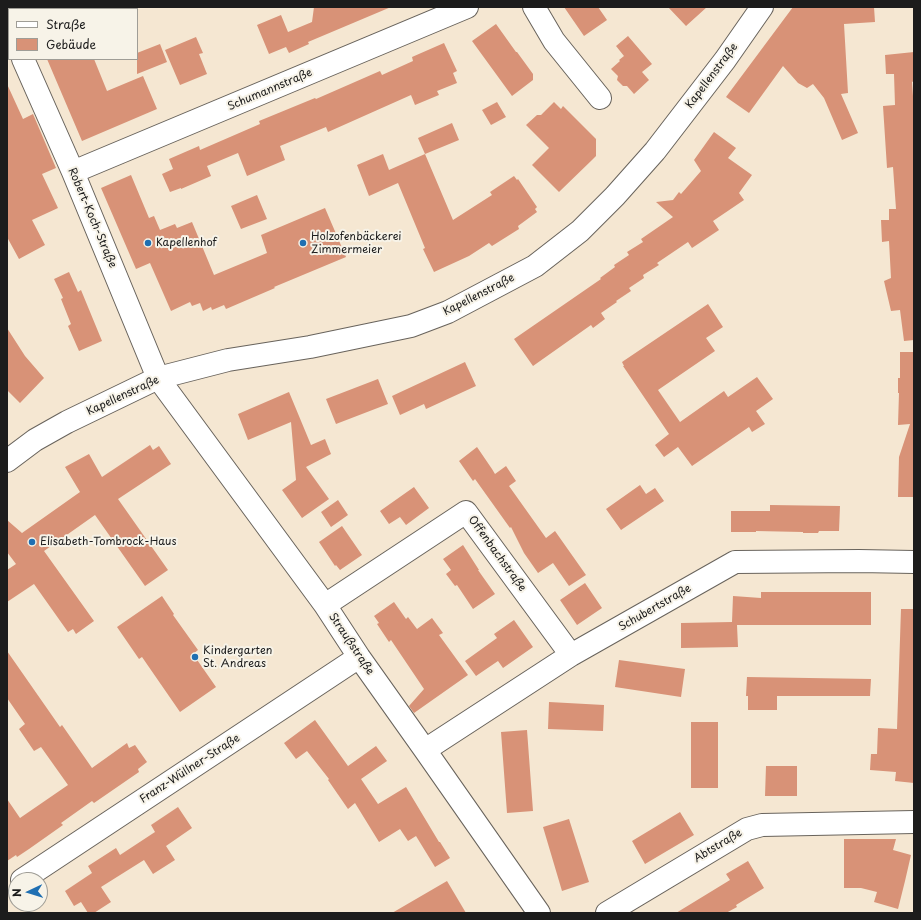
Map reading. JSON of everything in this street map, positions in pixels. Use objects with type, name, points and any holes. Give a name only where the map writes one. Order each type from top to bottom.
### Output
[{"type":"street","name":"Schumannstraße","points":[[73,172],[467,7]]},
{"type":"street","points":[[534,7],[554,41],[600,98]]},
{"type":"street","name":"Kapellenstraße","points":[[7,461],[35,440],[67,422],[158,378],[228,360],[310,347],[411,326],[448,312],[535,266],[580,231],[615,196],[655,151],[725,60],[762,7]]},
{"type":"street","name":"Robert-Koch-Straße","points":[[23,60],[73,172],[158,378]]},
{"type":"street","name":"Straußstraße","points":[[158,378],[325,605],[359,657],[539,913]]},
{"type":"street","name":"Offenbachstraße","points":[[325,605],[466,512],[571,656]]},
{"type":"street","name":"Schubertstraße","points":[[425,750],[571,656],[736,562],[914,562]]},
{"type":"street","name":"Franz-Wüllner-Straße","points":[[34,872],[359,657]]},
{"type":"street","name":"Abtstraße","points":[[607,913],[747,829],[762,825],[914,822]]},
{"type":"building","points":[[314,7],[391,7],[308,42],[309,44],[289,53],[286,47],[269,54],[257,25],[281,15],[288,32],[312,22]]},
{"type":"building","points":[[564,7],[598,7],[607,20],[584,36]]},
{"type":"building","points":[[668,7],[707,7],[686,26]]},
{"type":"building","points":[[793,7],[874,7],[875,22],[844,24],[848,93],[841,94],[858,133],[842,140],[824,98],[813,84],[807,88],[798,83],[783,66],[749,113],[726,97]]},
{"type":"building","points":[[496,24],[533,74],[533,80],[512,96],[472,41]]},
{"type":"building","points":[[628,36],[652,64],[642,72],[649,80],[634,94],[627,86],[623,86],[617,80],[618,76],[611,69],[624,56],[616,46]]},
{"type":"building","points":[[196,37],[203,53],[199,54],[207,74],[180,85],[165,50]]},
{"type":"building","points":[[444,43],[457,71],[453,73],[457,83],[437,91],[439,95],[415,105],[411,95],[328,132],[326,127],[280,146],[285,160],[247,176],[238,153],[207,166],[211,176],[181,189],[170,192],[162,174],[173,169],[169,159],[199,146],[200,150],[260,124],[259,121],[315,98],[316,99],[380,71],[382,75],[413,61],[412,57]]},
{"type":"building","points":[[160,44],[167,62],[137,74],[138,53]]},
{"type":"building","points":[[914,52],[914,81],[912,82],[914,110],[914,340],[904,341],[900,310],[891,311],[884,281],[891,278],[889,241],[882,242],[881,220],[889,220],[889,209],[896,209],[893,167],[887,168],[883,106],[895,105],[894,74],[886,74],[885,55]]},
{"type":"building","points":[[47,60],[94,60],[107,91],[143,76],[157,109],[82,141]]},
{"type":"building","points":[[7,84],[23,119],[33,114],[56,168],[42,174],[58,208],[32,220],[45,245],[19,259],[7,237]]},
{"type":"building","points":[[497,102],[506,117],[491,125],[482,110]]},
{"type":"building","points":[[554,102],[561,109],[563,106],[596,139],[596,156],[559,192],[532,165],[549,148],[526,125],[537,115],[541,115]]},
{"type":"building","points":[[452,123],[459,140],[425,154],[418,138]]},
{"type":"building","points":[[714,132],[736,148],[728,158],[752,175],[739,193],[744,200],[713,221],[719,230],[692,248],[688,242],[657,263],[659,265],[643,275],[644,278],[629,288],[631,291],[601,313],[605,319],[593,328],[591,325],[533,366],[514,339],[601,279],[600,278],[615,267],[614,265],[629,255],[627,252],[643,242],[641,239],[673,217],[656,202],[673,200],[679,192],[681,194],[701,171],[694,160]]},
{"type":"building","points":[[383,154],[389,170],[425,154],[453,220],[492,195],[490,192],[514,176],[517,180],[518,179],[537,207],[535,209],[537,212],[518,226],[519,229],[492,246],[489,243],[469,256],[434,272],[423,249],[425,248],[398,183],[369,196],[357,165]]},
{"type":"building","points":[[131,175],[149,218],[154,216],[160,230],[175,224],[177,228],[192,222],[214,275],[267,253],[261,235],[325,208],[346,257],[226,309],[224,305],[212,310],[211,307],[203,311],[200,303],[192,306],[190,302],[171,311],[150,263],[136,269],[101,188]]},
{"type":"building","points":[[257,195],[267,219],[241,229],[231,206]]},
{"type":"building","points":[[69,272],[78,292],[81,290],[102,341],[79,351],[68,326],[71,324],[61,299],[63,298],[54,279]]},
{"type":"building","points":[[708,304],[723,327],[706,338],[715,351],[658,390],[680,422],[724,391],[728,397],[757,377],[773,399],[756,411],[765,424],[752,432],[749,427],[692,466],[678,447],[664,457],[655,445],[669,434],[623,366],[622,362]]},
{"type":"building","points":[[7,328],[25,356],[44,378],[20,403],[7,390]]},
{"type":"building","points":[[900,352],[914,352],[914,497],[898,497],[899,457],[910,424],[898,425],[898,378],[900,378]]},
{"type":"building","points":[[465,362],[476,386],[426,409],[424,404],[400,415],[392,396]]},
{"type":"building","points":[[378,379],[388,404],[336,424],[326,399]]},
{"type":"building","points":[[289,392],[311,445],[325,439],[331,454],[306,467],[329,499],[302,518],[282,490],[296,480],[291,422],[248,440],[238,414]]},
{"type":"building","name":"Elisabeth-Tombrock-Haus","points":[[150,445],[153,450],[159,446],[171,464],[118,499],[168,570],[145,586],[95,515],[44,551],[94,621],[76,634],[73,629],[68,632],[34,584],[7,602],[7,570],[16,564],[7,552],[7,520],[22,533],[80,492],[65,467],[89,454],[102,477]]},
{"type":"building","points":[[477,447],[495,474],[506,466],[516,481],[509,486],[546,538],[555,531],[586,575],[569,586],[553,563],[538,573],[524,553],[511,527],[510,528],[475,479],[473,481],[459,461]]},
{"type":"building","points":[[640,485],[646,494],[655,488],[664,501],[621,530],[606,509]]},
{"type":"building","points":[[414,487],[429,508],[406,525],[400,517],[389,524],[380,511]]},
{"type":"building","points":[[338,500],[348,515],[331,527],[321,512]]},
{"type":"building","points":[[770,505],[840,506],[839,531],[819,531],[818,533],[756,531],[731,532],[731,511],[770,511]]},
{"type":"building","points":[[342,526],[362,555],[340,570],[336,565],[335,566],[319,542]]},
{"type":"building","points":[[463,545],[495,594],[473,609],[457,585],[455,586],[446,574],[451,570],[443,559]]},
{"type":"building","points":[[585,583],[602,608],[577,625],[560,600]]},
{"type":"building","points":[[761,592],[871,592],[871,625],[737,625],[738,647],[681,648],[681,623],[732,622],[733,596],[761,598]]},
{"type":"building","points":[[162,596],[174,614],[173,615],[198,650],[193,654],[216,687],[180,712],[142,657],[139,659],[117,627]]},
{"type":"building","points":[[394,602],[406,619],[408,617],[417,629],[432,618],[443,633],[439,635],[468,675],[414,713],[409,706],[424,689],[391,640],[389,642],[377,624],[379,623],[374,616]]},
{"type":"building","points":[[901,609],[914,609],[914,783],[895,781],[896,772],[870,770],[871,754],[877,754],[878,728],[897,729]]},
{"type":"building","points":[[514,620],[533,647],[503,668],[498,661],[476,676],[465,661],[497,638],[494,634]]},
{"type":"building","points":[[7,651],[60,727],[62,725],[92,768],[127,743],[129,748],[135,745],[147,762],[138,769],[139,772],[94,803],[92,801],[61,823],[63,825],[29,849],[17,857],[16,855],[7,861],[7,799],[20,818],[68,785],[41,747],[34,751],[19,729],[25,724],[7,698]]},
{"type":"building","points":[[619,660],[685,669],[681,697],[615,687]]},
{"type":"building","points":[[747,677],[871,679],[870,696],[777,696],[777,710],[748,710],[748,696],[746,696]]},
{"type":"building","points":[[549,702],[604,705],[603,731],[548,729]]},
{"type":"building","points":[[315,720],[348,766],[376,746],[387,761],[361,779],[378,804],[406,787],[450,858],[435,867],[416,836],[408,841],[400,829],[379,842],[355,803],[348,809],[328,780],[329,779],[307,751],[296,759],[284,743]]},
{"type":"building","points":[[691,722],[718,722],[718,788],[691,788]]},
{"type":"building","points":[[527,730],[533,811],[507,813],[501,732]]},
{"type":"building","points":[[766,766],[797,766],[797,796],[765,796]]},
{"type":"building","points":[[178,807],[192,828],[166,846],[175,860],[153,874],[144,860],[101,887],[111,902],[94,913],[88,913],[81,902],[74,906],[65,891],[92,873],[88,866],[116,848],[120,855],[155,832],[151,825]]},
{"type":"building","points":[[680,812],[694,835],[645,864],[632,841]]},
{"type":"building","points":[[569,819],[589,882],[562,891],[543,827]]},
{"type":"building","points":[[844,839],[896,839],[893,850],[911,855],[898,909],[874,902],[877,892],[861,888],[844,888]]},
{"type":"building","points":[[748,861],[764,888],[726,913],[676,913],[730,880],[726,874]]},
{"type":"building","points":[[447,881],[466,913],[392,913]]},
{"type":"place","name":"Kapellenhof","points":[[148,243]]},
{"type":"place","name":"Holzofenbäckerei Zimmermeier","points":[[303,243]]},
{"type":"place","name":"Elisabeth-Tombrock-Haus","points":[[32,542]]},
{"type":"place","name":"Kindergarten St. Andreas","points":[[195,657]]}]
